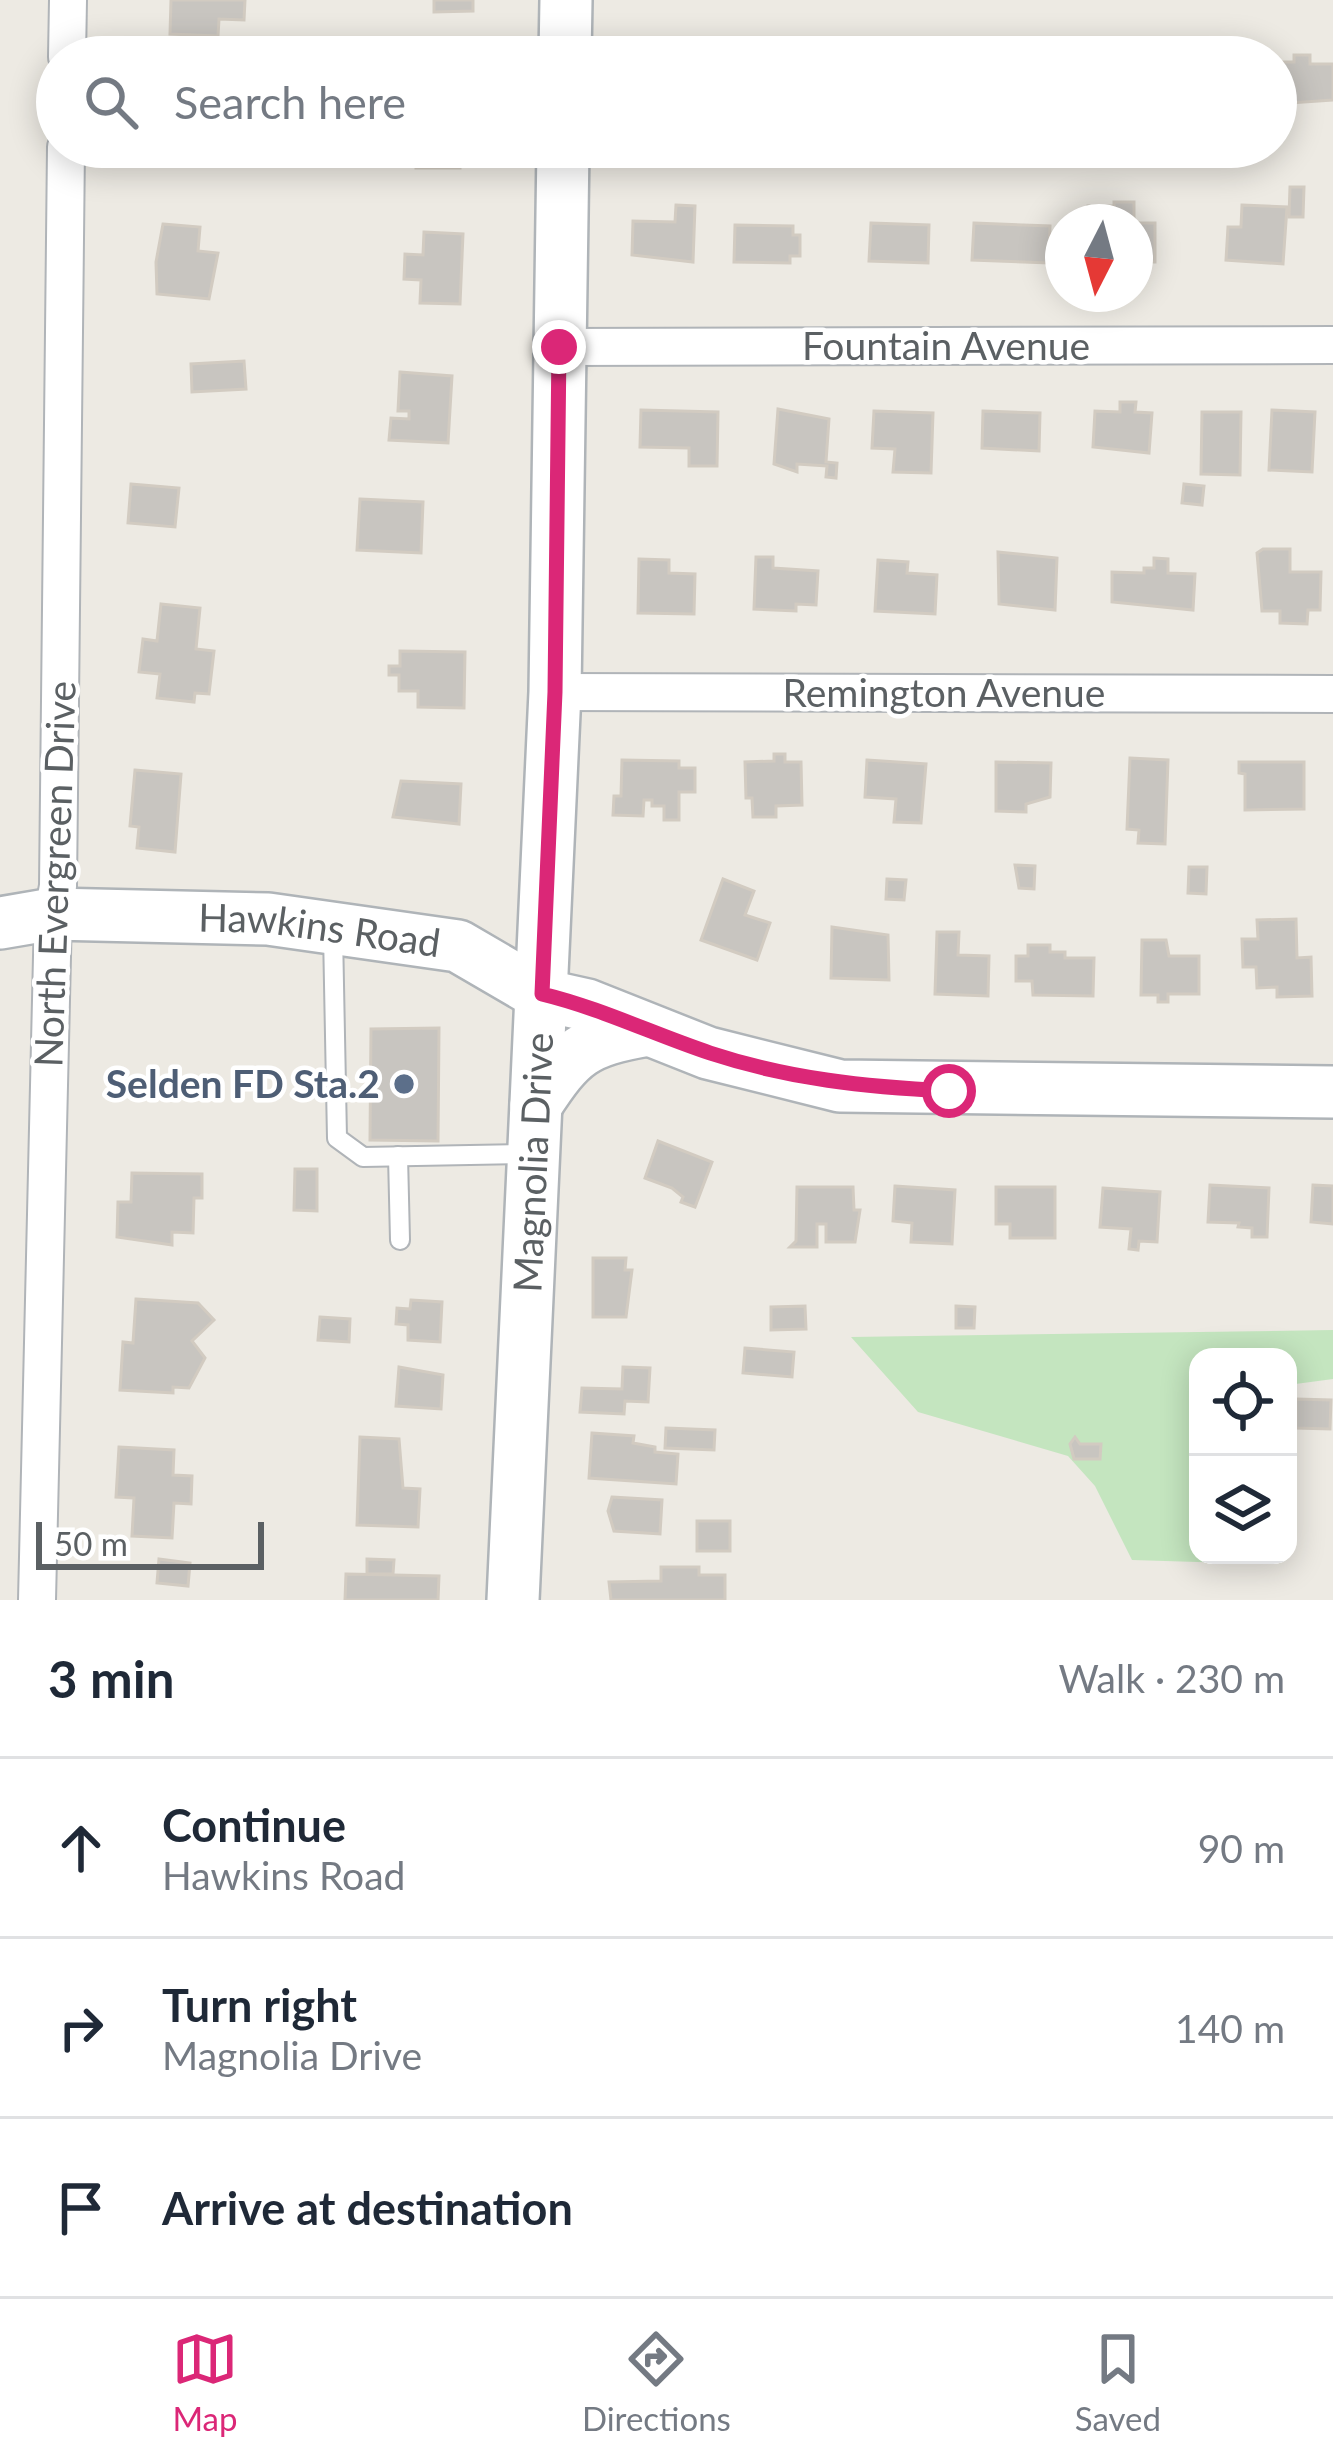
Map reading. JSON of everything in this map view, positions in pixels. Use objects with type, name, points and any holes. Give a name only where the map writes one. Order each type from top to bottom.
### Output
[{"type":"street","points":[[68,0],[68,36]]},
{"type":"street","points":[[565,36],[566,0]]},
{"type":"street","name":"North Evergreen Drive","points":[[37,1600],[52,914],[58,886],[67,168]]},
{"type":"street","name":"Magnolia Drive","points":[[513,1600],[555,692],[563,168]]},
{"type":"street","name":"Fountain Avenue","points":[[559,347],[1333,345]]},
{"type":"street","name":"Remington Avenue","points":[[555,692],[1333,694]]},
{"type":"street","name":"Hawkins Road","points":[[0,923],[52,914],[268,919],[458,946],[542,994],[587,1005],[746,1064],[840,1086],[1333,1092]]},
{"type":"street","points":[[535,1130],[563,1064],[584,1045],[648,1030]]},
{"type":"lane","points":[[333,928],[337,1138],[363,1157],[398,1156],[535,1130]]},
{"type":"lane","points":[[398,1156],[400,1240]]},
{"type":"green space","points":[[1333,1330],[1333,1379],[1297,1384],[1297,1348],[1189,1348],[1189,1562],[1132,1560],[1095,1486],[1068,1456],[918,1412],[851,1337]]},
{"type":"building","points":[[171,0],[245,0],[244,20],[219,19],[218,36],[170,34]]},
{"type":"building","points":[[434,0],[473,0],[473,11],[434,12]]},
{"type":"building","points":[[1297,55],[1310,55],[1310,64],[1333,64],[1333,100],[1297,103]]},
{"type":"building","points":[[1290,187],[1304,187],[1303,217],[1289,217]]},
{"type":"building","points":[[676,205],[695,206],[693,262],[632,255],[633,221],[675,222]]},
{"type":"building","points":[[1242,205],[1287,207],[1283,264],[1226,260],[1228,227],[1241,227]]},
{"type":"building","points":[[871,223],[929,225],[928,263],[869,261]]},
{"type":"building","points":[[974,223],[1045,226],[1045,263],[972,260]]},
{"type":"building","points":[[163,224],[200,227],[198,251],[218,253],[209,299],[157,294],[156,262]]},
{"type":"building","points":[[735,225],[793,226],[793,235],[800,235],[800,256],[790,256],[790,263],[734,262]]},
{"type":"building","points":[[424,232],[463,234],[460,304],[420,303],[421,280],[404,279],[405,254],[423,255]]},
{"type":"building","points":[[244,361],[246,389],[192,392],[191,364]]},
{"type":"building","points":[[400,372],[452,376],[448,443],[389,440],[391,418],[409,419],[409,411],[398,411]]},
{"type":"building","points":[[1120,402],[1136,402],[1135,412],[1152,413],[1149,453],[1093,447],[1095,411],[1120,412]]},
{"type":"building","points":[[778,409],[829,419],[826,462],[837,463],[836,478],[826,477],[827,466],[797,464],[797,472],[774,464]]},
{"type":"building","points":[[641,410],[718,412],[717,466],[689,466],[689,448],[640,447]]},
{"type":"building","points":[[1272,410],[1315,412],[1312,472],[1269,470]]},
{"type":"building","points":[[874,411],[933,413],[931,473],[893,472],[895,449],[872,448]]},
{"type":"building","points":[[983,411],[1040,413],[1039,451],[982,448]]},
{"type":"building","points":[[1202,412],[1241,412],[1240,475],[1201,474]]},
{"type":"building","points":[[131,484],[179,488],[175,527],[128,523]]},
{"type":"building","points":[[1184,484],[1204,486],[1202,505],[1182,503]]},
{"type":"building","points":[[360,499],[423,502],[421,553],[357,550]]},
{"type":"building","points":[[1290,549],[1290,572],[1321,572],[1320,610],[1308,610],[1307,624],[1280,623],[1280,611],[1262,611],[1257,553]]},
{"type":"building","points":[[998,552],[1057,558],[1055,610],[999,604]]},
{"type":"building","points":[[756,557],[773,557],[773,568],[818,571],[816,605],[796,604],[796,611],[754,609]]},
{"type":"building","points":[[1154,558],[1168,559],[1168,573],[1195,574],[1193,610],[1112,602],[1112,572],[1144,573],[1144,568],[1154,568]]},
{"type":"building","points":[[639,559],[669,560],[669,573],[695,574],[694,614],[638,613]]},
{"type":"building","points":[[878,560],[908,562],[907,573],[937,575],[935,614],[875,611]]},
{"type":"building","points":[[161,604],[200,608],[196,649],[214,651],[209,694],[195,693],[194,702],[157,698],[160,674],[139,672],[143,639],[157,641]]},
{"type":"building","points":[[400,651],[465,652],[464,708],[418,707],[418,691],[399,691],[399,675],[389,675],[389,666],[400,666]]},
{"type":"building","points":[[774,754],[785,754],[785,762],[801,762],[802,805],[776,806],[776,817],[753,817],[752,798],[746,798],[745,762],[774,761]]},
{"type":"building","points":[[1130,758],[1168,760],[1165,844],[1138,843],[1139,830],[1127,829]]},
{"type":"building","points":[[622,760],[679,761],[679,768],[695,768],[695,792],[679,792],[679,820],[664,820],[664,806],[652,806],[652,800],[644,800],[643,816],[613,815],[614,796],[621,796]]},
{"type":"building","points":[[867,760],[926,764],[921,823],[894,822],[896,799],[865,797]]},
{"type":"building","points":[[996,762],[1051,763],[1050,797],[1026,804],[1026,812],[996,811]]},
{"type":"building","points":[[1239,762],[1304,762],[1304,809],[1245,810],[1245,774],[1239,773]]},
{"type":"building","points":[[135,770],[181,774],[175,852],[137,848],[139,827],[130,826]]},
{"type":"building","points":[[401,781],[461,784],[459,824],[393,817]]},
{"type":"building","points":[[1015,865],[1035,866],[1034,889],[1019,888]]},
{"type":"building","points":[[1189,867],[1207,867],[1206,894],[1188,893]]},
{"type":"building","points":[[723,879],[754,891],[745,915],[770,923],[757,960],[701,940]]},
{"type":"building","points":[[887,879],[906,880],[904,900],[886,899]]},
{"type":"building","points":[[1296,919],[1297,958],[1311,957],[1312,996],[1277,997],[1277,987],[1257,988],[1256,967],[1243,967],[1242,939],[1258,939],[1257,920]]},
{"type":"building","points":[[832,927],[888,935],[889,980],[831,978]]},
{"type":"building","points":[[937,932],[959,932],[958,955],[989,956],[988,996],[935,994]]},
{"type":"building","points":[[1142,940],[1166,940],[1169,956],[1199,956],[1199,994],[1168,994],[1168,1002],[1158,1002],[1158,995],[1141,995]]},
{"type":"building","points":[[1028,945],[1050,945],[1050,952],[1065,952],[1065,958],[1094,958],[1093,996],[1033,995],[1032,981],[1016,981],[1016,956],[1028,956]]},
{"type":"building","name":"Selden FD Sta.2","points":[[439,1028],[438,1141],[370,1140],[371,1029]]},
{"type":"building","points":[[658,1141],[712,1162],[695,1207],[681,1202],[683,1197],[672,1188],[645,1178]]},
{"type":"building","points":[[295,1169],[317,1169],[317,1211],[294,1210]]},
{"type":"building","points":[[132,1173],[202,1174],[202,1198],[194,1198],[193,1233],[172,1232],[172,1245],[117,1237],[118,1202],[131,1202]]},
{"type":"building","points":[[1210,1185],[1269,1188],[1267,1237],[1252,1237],[1252,1228],[1238,1227],[1239,1223],[1208,1222]]},
{"type":"building","points":[[1313,1185],[1333,1186],[1333,1224],[1311,1222]]},
{"type":"building","points":[[895,1186],[955,1190],[952,1244],[911,1242],[912,1223],[893,1221]]},
{"type":"building","points":[[797,1187],[853,1187],[854,1210],[860,1210],[855,1242],[826,1242],[826,1224],[817,1224],[817,1247],[790,1247],[796,1241]]},
{"type":"building","points":[[996,1187],[1055,1187],[1055,1238],[1010,1238],[1010,1224],[996,1224]]},
{"type":"building","points":[[1103,1188],[1160,1192],[1157,1242],[1139,1241],[1138,1250],[1129,1249],[1131,1229],[1100,1227]]},
{"type":"building","points":[[593,1258],[626,1258],[625,1270],[632,1270],[626,1317],[593,1317]]},
{"type":"building","points":[[136,1299],[198,1303],[214,1320],[192,1341],[205,1358],[189,1388],[173,1387],[173,1393],[120,1390],[123,1342],[133,1343]]},
{"type":"building","points":[[411,1300],[442,1302],[440,1342],[408,1340],[408,1325],[396,1324],[397,1308],[410,1309]]},
{"type":"building","points":[[805,1306],[806,1329],[771,1330],[771,1307]]},
{"type":"building","points":[[956,1306],[975,1307],[974,1328],[956,1328]]},
{"type":"building","points":[[320,1317],[350,1319],[349,1342],[318,1340]]},
{"type":"building","points":[[745,1348],[794,1352],[792,1377],[743,1373]]},
{"type":"building","points":[[399,1367],[443,1375],[441,1409],[396,1406]]},
{"type":"building","points":[[623,1367],[650,1368],[648,1402],[625,1401],[624,1414],[580,1412],[582,1388],[622,1389]]},
{"type":"building","points":[[1297,1399],[1331,1400],[1330,1429],[1297,1428]]},
{"type":"building","points":[[666,1428],[715,1430],[714,1450],[665,1448]]},
{"type":"building","points":[[592,1433],[634,1436],[633,1443],[655,1447],[655,1452],[678,1454],[676,1484],[589,1478]]},
{"type":"building","points":[[360,1437],[399,1439],[403,1488],[420,1489],[418,1527],[357,1525]]},
{"type":"building","points":[[1075,1437],[1080,1444],[1101,1444],[1100,1459],[1074,1459],[1070,1444]]},
{"type":"building","points":[[119,1447],[174,1450],[173,1475],[192,1476],[191,1504],[174,1503],[172,1538],[132,1536],[134,1498],[116,1497]]},
{"type":"building","points":[[612,1497],[662,1500],[660,1534],[614,1531],[608,1511]]},
{"type":"building","points":[[697,1521],[730,1521],[730,1551],[697,1551]]},
{"type":"building","points":[[159,1559],[190,1563],[188,1586],[157,1583]]},
{"type":"building","points":[[367,1559],[394,1560],[393,1574],[367,1574]]},
{"type":"building","points":[[661,1567],[699,1567],[699,1575],[725,1575],[725,1600],[611,1600],[609,1582],[661,1581]]},
{"type":"building","points":[[346,1574],[439,1576],[438,1600],[345,1600]]},
{"type":"place","name":"Selden FD Sta.2","points":[[404,1084]]},
{"type":"route","points":[[559,347],[555,692],[542,994],[587,1005],[708,1053],[766,1070],[840,1086],[949,1091]]}]
